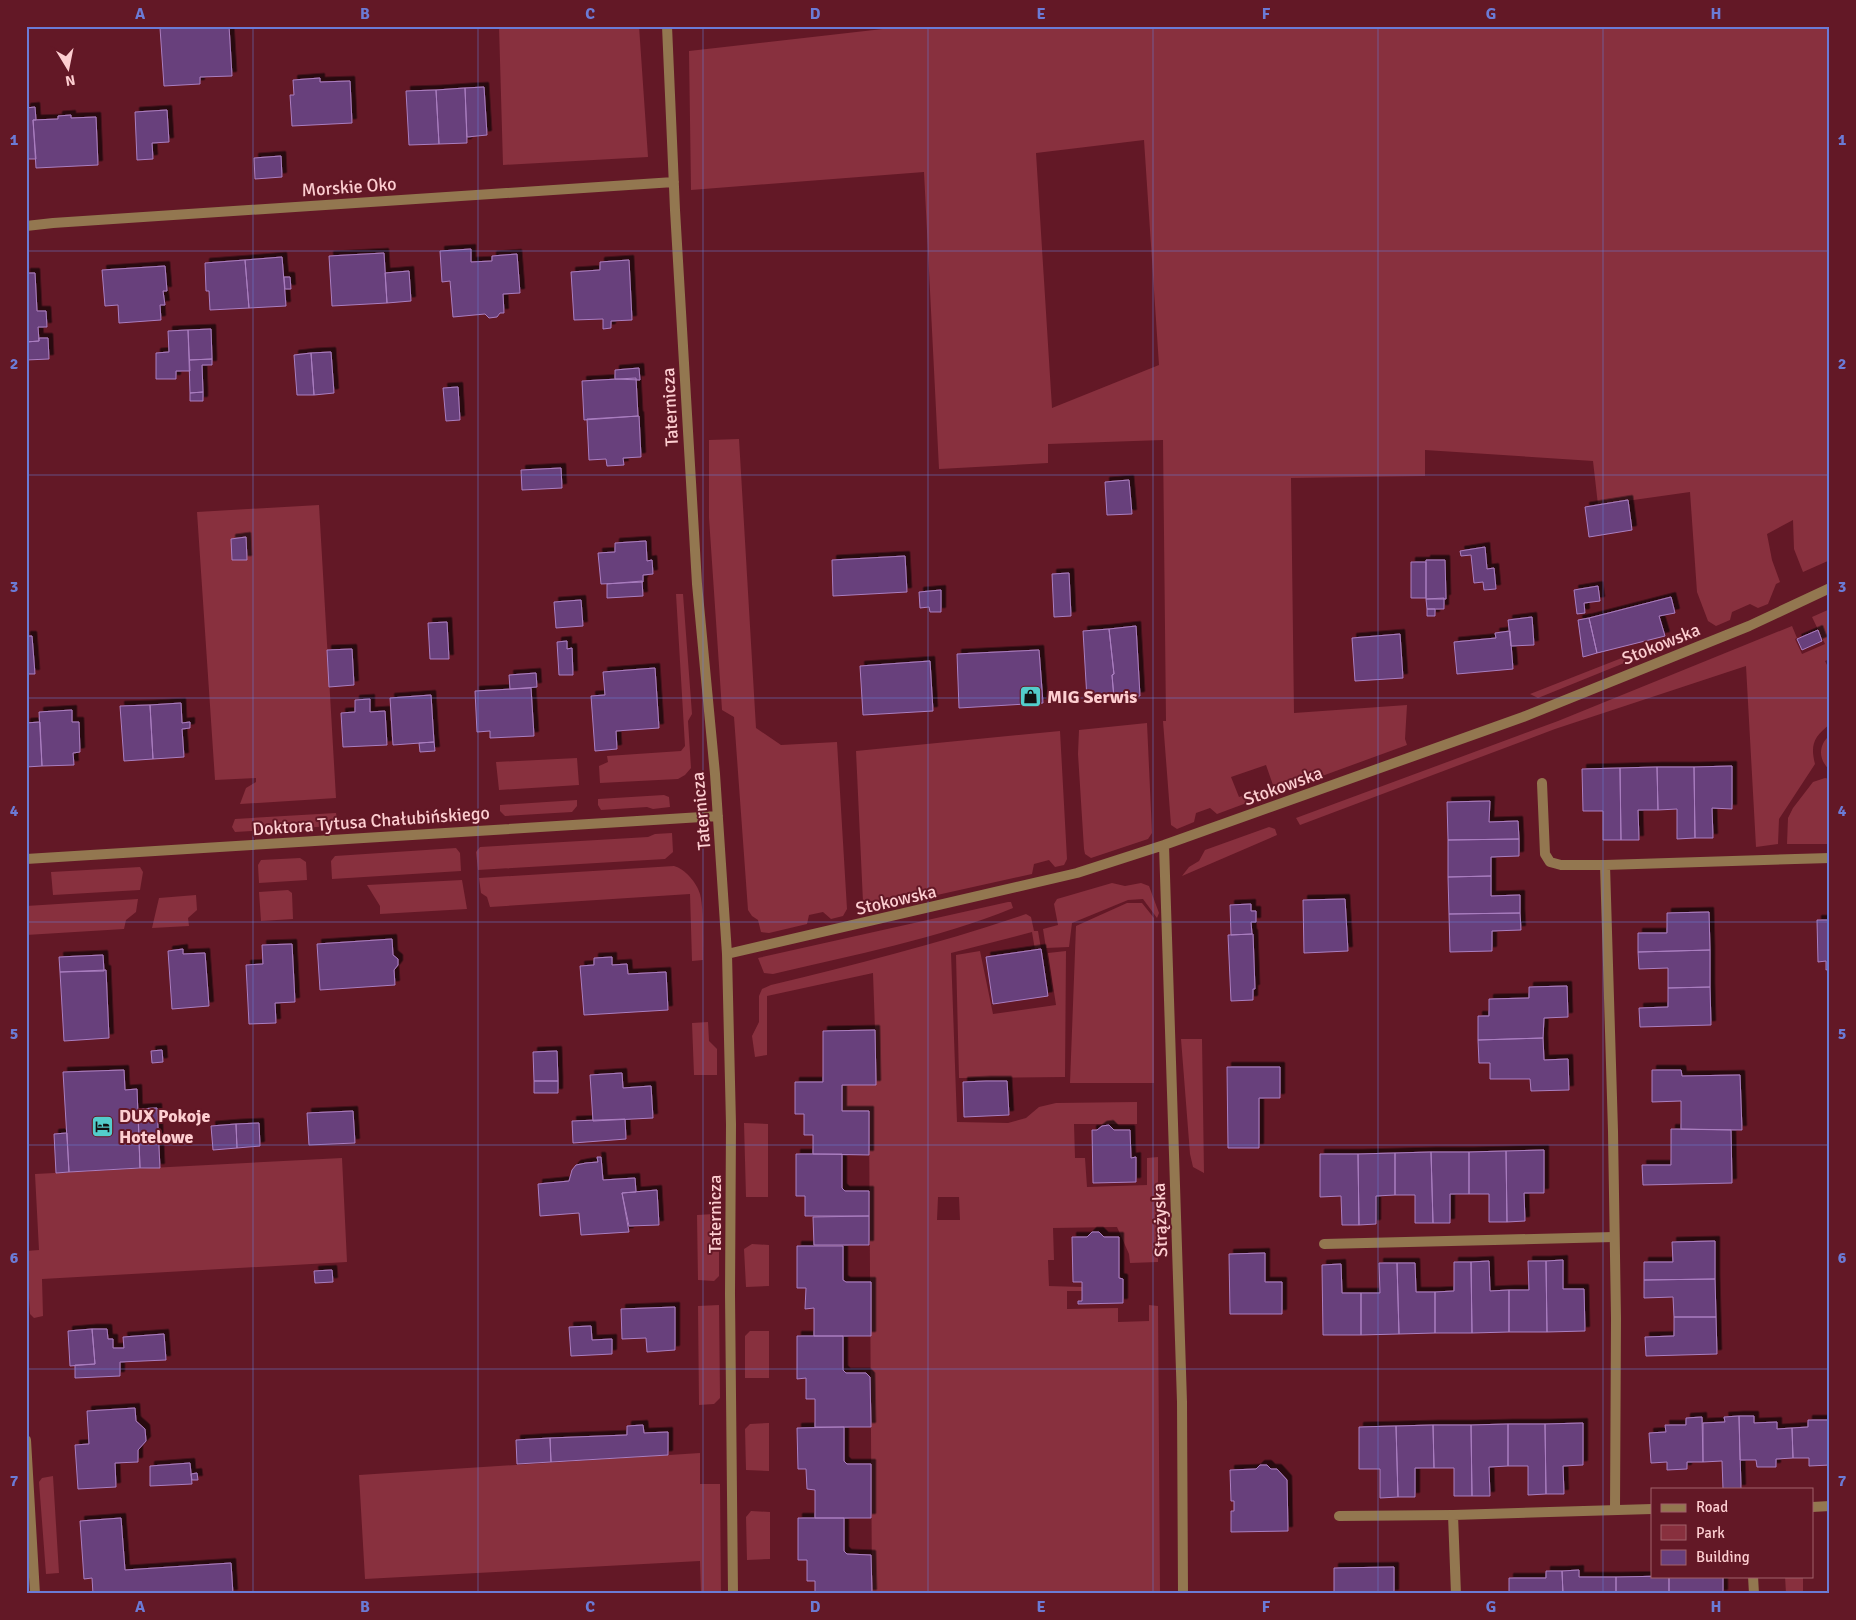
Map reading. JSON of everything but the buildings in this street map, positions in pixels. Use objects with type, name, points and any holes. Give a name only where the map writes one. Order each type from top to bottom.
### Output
[{"type":"street","name":"Taternicza","points":[[667,26],[697,584],[718,816],[727,954],[731,1133],[730,1294],[733,1594]]},
{"type":"street","name":"Morskie Oko","points":[[26,226],[674,182]]},
{"type":"street","name":"Stokowska","points":[[727,954],[1077,873],[1164,846],[1523,716],[1702,645],[1830,588]]},
{"type":"street","points":[[1542,783],[1545,854],[1550,862],[1561,865],[1830,858]]},
{"type":"street","name":"Doktora Tytusa Chałubińskiego","points":[[26,859],[718,816]]},
{"type":"street","name":"Strążyska","points":[[1164,846],[1182,1402],[1183,1594]]},
{"type":"street","points":[[1605,865],[1614,1131],[1616,1318],[1615,1509]]},
{"type":"street","points":[[1324,1244],[1614,1237]]},
{"type":"street","points":[[26,1440],[35,1594]]},
{"type":"street","points":[[1814,1507],[1830,1506]]},
{"type":"street","points":[[1339,1516],[1651,1509]]},
{"type":"street","points":[[1453,1514],[1456,1594]]},
{"type":"street","points":[[1753,1578],[1754,1594]]},
{"type":"green space","points":[[499,26],[639,26],[648,157],[503,165]]},
{"type":"green space","points":[[909,26],[1830,26],[1830,560],[1803,572],[1794,549],[1793,520],[1767,534],[1772,560],[1780,582],[1776,584],[1768,604],[1758,608],[1750,604],[1732,612],[1730,620],[1716,626],[1708,621],[1697,592],[1690,492],[1598,505],[1593,461],[1425,450],[1425,476],[1291,478],[1294,713],[1407,705],[1405,739],[1407,745],[1281,791],[1273,785],[1266,765],[1231,777],[1239,797],[1260,790],[1260,798],[1217,814],[1210,808],[1196,813],[1194,822],[1177,829],[1171,825],[1163,721],[1166,721],[1163,440],[1048,444],[1048,463],[939,469],[924,172],[691,190],[689,51]],"holes":[[[1144,140],[1159,365],[1052,408],[1036,153]]]},
{"type":"green space","points":[[739,439],[756,728],[781,745],[837,742],[847,909],[843,916],[831,919],[823,912],[809,915],[807,924],[769,933],[761,932],[758,920],[748,910],[734,717],[722,710],[709,518],[709,440]]},
{"type":"green space","points":[[319,505],[336,798],[240,804],[246,788],[256,782],[256,778],[215,780],[197,512]]},
{"type":"green space","points":[[676,594],[683,594],[692,714],[688,721],[691,768],[678,779],[600,783],[599,766],[608,762],[607,756],[681,751],[685,746]]},
{"type":"green space","points":[[1830,609],[1830,659],[1825,661],[1830,671],[1830,724],[1820,733],[1813,746],[1815,764],[1779,819],[1778,844],[1756,847],[1746,666],[1555,729],[1300,825],[1296,818],[1558,721],[1792,626],[1797,638],[1795,639],[1802,654],[1825,644],[1812,617]]},
{"type":"green space","points":[[1637,652],[1639,657],[1538,698],[1530,694]]},
{"type":"green space","points":[[1147,723],[1152,833],[1148,839],[1091,858],[1085,854],[1084,849],[1078,754],[1079,730]]},
{"type":"green space","points":[[1060,731],[1067,859],[1064,865],[1055,867],[1049,860],[1034,864],[1032,874],[874,909],[872,901],[863,902],[856,751]]},
{"type":"green space","points":[[1830,735],[1830,770],[1823,762],[1821,752],[1823,743]]},
{"type":"green space","points":[[577,758],[579,785],[499,790],[496,762]]},
{"type":"green space","points":[[1825,778],[1830,779],[1830,844],[1787,844],[1788,818],[1793,808],[1813,782]]},
{"type":"green space","points":[[664,795],[669,797],[670,807],[601,810],[598,805],[598,799]]},
{"type":"green space","points":[[577,800],[577,806],[572,812],[505,816],[500,811],[500,805]]},
{"type":"green space","points":[[336,813],[337,820],[333,826],[235,832],[232,827],[235,819]]},
{"type":"green space","points":[[1269,827],[1275,829],[1277,835],[1182,876],[1189,867],[1199,861],[1205,850]]},
{"type":"green space","points":[[672,833],[673,852],[665,859],[478,870],[476,852],[480,847],[648,837],[655,834]]},
{"type":"green space","points":[[456,848],[460,853],[461,871],[332,879],[331,861],[335,856]]},
{"type":"green space","points":[[300,858],[306,862],[307,880],[259,883],[258,865],[261,860]]},
{"type":"green space","points":[[674,866],[690,877],[700,894],[703,917],[703,960],[692,961],[690,894],[490,907],[487,897],[481,893],[479,878]]},
{"type":"green space","points":[[140,867],[143,872],[140,890],[53,895],[51,872]]},
{"type":"green space","points":[[462,880],[467,909],[380,914],[380,906],[367,885]]},
{"type":"green space","points":[[1112,883],[1125,886],[1141,883],[1149,886],[1159,913],[1157,918],[1143,899],[1128,900],[1072,923],[1069,947],[1046,948],[1043,929],[1058,925],[1054,904],[1057,899]]},
{"type":"green space","points":[[288,890],[292,893],[293,919],[261,921],[259,892]]},
{"type":"green space","points":[[196,895],[197,910],[188,918],[189,926],[152,928],[159,898]]},
{"type":"green space","points":[[138,899],[136,912],[126,920],[124,929],[26,935],[26,906]]},
{"type":"green space","points":[[1011,902],[1013,908],[955,929],[894,946],[773,974],[764,973],[758,958]]},
{"type":"green space","points":[[1127,903],[1142,903],[1154,918],[1154,1083],[1070,1083],[1076,926]]},
{"type":"green space","points":[[1026,914],[1031,917],[1034,931],[1038,931],[1041,949],[1035,950],[1032,932],[951,953],[957,1122],[1008,1123],[1026,1118],[1039,1107],[1056,1103],[1137,1102],[1137,1124],[1074,1124],[1075,1158],[1085,1158],[1087,1187],[1147,1185],[1147,1158],[1158,1157],[1158,1262],[1130,1263],[1129,1254],[1117,1227],[1053,1228],[1054,1260],[1048,1260],[1049,1286],[1082,1287],[1082,1291],[1067,1291],[1067,1309],[1118,1308],[1118,1322],[1149,1321],[1149,1305],[1158,1306],[1160,1594],[872,1594],[869,1111],[842,1111],[842,1085],[875,1030],[873,973],[767,996],[767,1055],[755,1057],[752,1036],[759,1022],[759,996],[762,989],[771,985],[899,952]],"holes":[[[938,1197],[959,1197],[960,1220],[937,1220]]]},
{"type":"green space","points":[[980,951],[993,1014],[1056,1005],[1048,953],[1066,951],[1065,1077],[959,1078],[956,955]]},
{"type":"green space","points":[[708,1022],[709,1041],[717,1049],[717,1075],[694,1075],[692,1023]]},
{"type":"green space","points":[[1181,1039],[1202,1039],[1204,1173],[1193,1167],[1190,1154]]},
{"type":"green space","points":[[744,1123],[768,1124],[768,1197],[746,1197]]},
{"type":"green space","points":[[342,1158],[347,1262],[42,1279],[43,1316],[34,1318],[30,1314],[26,1251],[39,1250],[35,1174]]},
{"type":"green space","points":[[714,1214],[719,1220],[719,1276],[714,1281],[698,1280],[697,1215]]},
{"type":"green space","points":[[752,1244],[769,1245],[769,1286],[746,1287],[744,1249]]},
{"type":"green space","points":[[719,1305],[720,1398],[714,1404],[699,1405],[698,1306]]},
{"type":"green space","points":[[750,1331],[769,1331],[769,1378],[745,1378],[745,1336]]},
{"type":"green space","points":[[769,1423],[769,1471],[746,1470],[745,1429],[750,1424]]},
{"type":"green space","points":[[700,1453],[700,1484],[720,1484],[721,1594],[701,1594],[700,1561],[365,1579],[359,1475]]},
{"type":"green space","points":[[53,1476],[59,1573],[46,1574],[39,1482],[42,1478]]},
{"type":"green space","points":[[751,1511],[770,1512],[770,1559],[747,1560],[746,1517]]},
{"type":"green space","points":[[1785,1578],[1803,1578],[1803,1594],[1786,1594]]},
{"type":"place","name":"MIG Serwis","points":[[1031,697]]},
{"type":"place","name":"DUX Pokoje Hotelowe","points":[[103,1126]]}]
